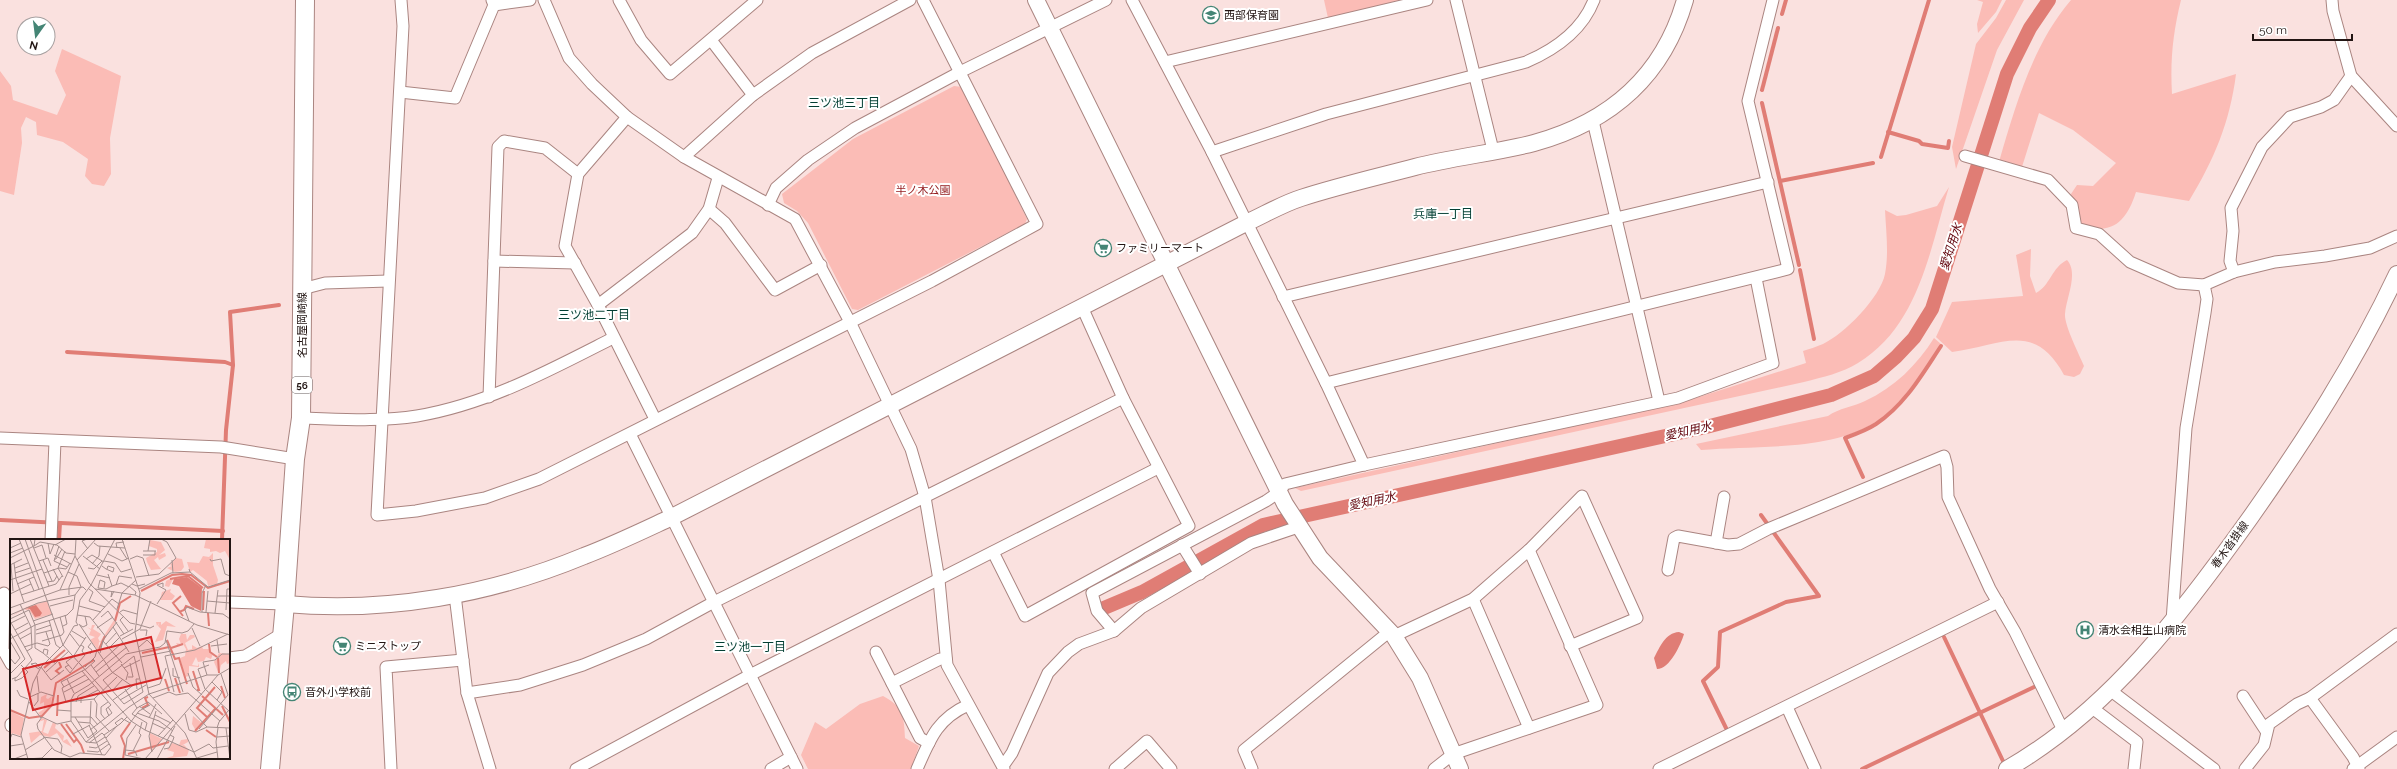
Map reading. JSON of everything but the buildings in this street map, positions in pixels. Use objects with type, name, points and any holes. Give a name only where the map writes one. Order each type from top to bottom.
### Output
[{"type":"main road","name":"名古屋岡崎線","points":[[270,769],[283,633],[295,459],[302,418],[305,0]]},
{"type":"street","points":[[401,0],[403,26],[388,281],[378,515],[416,511],[485,498],[539,479],[630,434],[655,419],[932,281],[1037,224],[923,0]]},
{"type":"street","points":[[400,92],[455,98],[493,3],[530,0]]},
{"type":"street","points":[[544,0],[569,58],[592,84],[627,116],[684,157],[718,178],[795,219],[821,265],[850,322],[911,449],[925,497],[939,580],[947,665],[1004,768]]},
{"type":"street","points":[[619,0],[641,40],[670,74],[757,0]]},
{"type":"street","points":[[684,157],[753,95],[812,53],[910,0]]},
{"type":"street","points":[[1036,0],[1282,498],[1298,527],[1335,575],[1392,634],[1420,678],[1460,769]]},
{"type":"street","points":[[768,205],[776,188],[808,160],[855,128],[960,72],[1050,29],[1106,0]]},
{"type":"street","points":[[1132,0],[1212,152],[1326,382],[1364,465]]},
{"type":"street","points":[[1165,62],[1428,0]]},
{"type":"street","points":[[1456,0],[1493,150]]},
{"type":"street","points":[[1212,152],[1326,114],[1526,62],[1554,48],[1575,29],[1594,0]]},
{"type":"street","points":[[230,602],[357,607],[410,602],[455,595],[507,583],[585,556],[670,518],[1246,223],[1300,198],[1416,167],[1493,150],[1534,143],[1593,121],[1626,96],[1654,68],[1673,34],[1685,0]]},
{"type":"street","points":[[1326,382],[1637,308],[1788,269],[1748,100],[1773,0]]},
{"type":"street","points":[[2332,0],[2333,11],[2351,76],[2397,126]]},
{"type":"street","points":[[711,40],[753,95]]},
{"type":"street","points":[[2234,272],[2230,261],[2233,232],[2231,208],[2262,147],[2290,117],[2321,107],[2334,100],[2351,76]]},
{"type":"street","points":[[627,116],[578,174],[565,246],[598,305],[613,338],[655,419]]},
{"type":"street","points":[[1593,121],[1659,401]]},
{"type":"street","points":[[489,397],[498,147],[504,142],[545,148],[578,174]]},
{"type":"street","points":[[1966,156],[2048,180],[2072,205],[2076,228],[2099,234],[2130,262],[2178,283],[2204,285],[2234,272],[2276,262],[2325,256],[2370,248],[2397,236]]},
{"type":"street","points":[[598,305],[692,233],[709,209],[718,178]]},
{"type":"street","points":[[1283,297],[1768,182]]},
{"type":"street","points":[[709,209],[725,223],[775,290],[821,265]]},
{"type":"street","points":[[494,261],[575,263]]},
{"type":"street","name":"春木沓掛線","points":[[2007,769],[2032,755],[2110,690],[2172,621],[2227,549],[2328,402],[2374,323],[2397,274]]},
{"type":"street","points":[[1282,498],[1285,484],[1364,465],[1678,398],[1773,363],[1756,278]]},
{"type":"street","points":[[302,289],[325,283],[388,281]]},
{"type":"street","points":[[2172,621],[2186,428],[2206,306],[2204,285]]},
{"type":"street","points":[[993,552],[1026,616],[1189,526],[1123,398],[1082,307]]},
{"type":"street","points":[[302,418],[382,419],[444,411],[489,397],[533,379],[613,338]]},
{"type":"street","points":[[467,693],[520,685],[583,665],[646,639],[714,602],[1123,398]]},
{"type":"street","points":[[630,434],[670,518],[714,602],[797,769]]},
{"type":"street","points":[[0,438],[221,447],[295,459]]},
{"type":"street","points":[[51,539],[55,441]]},
{"type":"street","points":[[1668,570],[1674,538],[1678,536],[1716,543],[1740,544],[1768,529],[1944,456],[1948,467],[1948,497],[1998,602],[2015,632],[2063,730]]},
{"type":"street","points":[[576,769],[750,675],[1158,468]]},
{"type":"street","points":[[1252,769],[1244,750],[1392,634],[1473,599],[1528,550],[1582,496],[1637,618],[1570,646]]},
{"type":"street","points":[[1716,543],[1724,497]]},
{"type":"street","points":[[1114,631],[1098,611],[1092,593],[1182,545],[1282,498]]},
{"type":"street","points":[[1004,768],[1048,673],[1057,661],[1079,644],[1114,631],[1142,608],[1251,543],[1298,527]]},
{"type":"street","points":[[1182,545],[1200,574]]},
{"type":"street","points":[[1434,769],[1453,754],[1597,705],[1528,550]]},
{"type":"street","points":[[5,593],[1,652],[10,663]]},
{"type":"street","points":[[455,595],[467,693],[490,769]]},
{"type":"street","points":[[1473,599],[1529,728]]},
{"type":"street","points":[[1659,769],[1998,602]]},
{"type":"street","points":[[230,658],[245,656],[283,633]]},
{"type":"street","points":[[2245,769],[2264,745],[2266,731],[2269,724],[2297,704],[2310,698],[2397,634]]},
{"type":"street","points":[[876,652],[920,738],[929,743]]},
{"type":"street","points":[[892,683],[940,659],[946,659]]},
{"type":"street","points":[[391,769],[386,667],[463,660]]},
{"type":"street","points":[[2110,690],[2214,769]]},
{"type":"street","points":[[2243,696],[2266,731]]},
{"type":"street","points":[[2310,698],[2353,757],[2356,768],[2397,737]]},
{"type":"street","points":[[917,769],[938,726],[952,712],[968,705]]},
{"type":"street","points":[[1787,707],[1815,769]]},
{"type":"street","points":[[2091,707],[2137,742],[2134,769]]},
{"type":"street","points":[[1115,769],[1147,741],[1172,769]]},
{"type":"street","points":[[771,769],[791,757]]},
{"type":"green space","points":[[1324,0],[1402,0],[1402,1],[1328,18]]},
{"type":"green space","points":[[1977,0],[2002,0],[1996,12],[1978,33],[1977,24],[1983,2]]},
{"type":"green space","points":[[2006,0],[2024,0],[1997,50],[1956,169],[1952,147],[1976,44],[1996,18]]},
{"type":"green space","points":[[2071,0],[2181,0],[2173,47],[2171,70],[2172,94],[2236,74],[2230,108],[2220,140],[2206,171],[2189,201],[2136,192],[2128,212],[2116,224],[2100,229],[2079,226],[2071,194],[2077,185],[2093,186],[2116,163],[2073,130],[2039,113],[2021,170],[1999,162],[2019,98],[2036,56],[2046,36]]},
{"type":"green space","points":[[62,49],[121,76],[110,138],[111,174],[104,186],[92,184],[85,176],[88,159],[63,142],[37,135],[36,122],[26,117],[21,128],[22,143],[14,195],[0,191],[0,71],[11,86],[13,100],[57,115],[66,95],[55,71]]},
{"type":"green space","name":"半ノ木公園","points":[[954,86],[962,87],[1027,219],[1025,224],[858,310],[852,309],[808,223],[797,211],[784,203],[782,194],[853,139]]},
{"type":"green space","points":[[1949,187],[1928,260],[1909,307],[1895,329],[1879,347],[1858,363],[1845,369],[1804,382],[1301,491],[1295,488],[1683,402],[1806,363],[1803,351],[1823,344],[1851,324],[1869,304],[1882,283],[1887,258],[1885,210],[1897,216],[1906,215],[1937,206]]},
{"type":"green space","points":[[2031,249],[2030,276],[2036,293],[2045,286],[2062,263],[2067,260],[2070,265],[2072,279],[2065,319],[2084,366],[2080,374],[2074,377],[2064,375],[2053,358],[2041,347],[2028,342],[2001,342],[1952,352],[1936,337],[1952,302],[2023,296],[2016,255]]},
{"type":"green space","points":[[1934,338],[1941,344],[1904,396],[1887,414],[1858,431],[1838,438],[1768,447],[1701,450],[1696,444],[1828,416],[1837,411],[1865,401],[1896,382],[1913,366]]},
{"type":"green space","points":[[883,696],[895,704],[901,713],[904,724],[905,738],[919,746],[911,769],[808,769],[801,755],[815,722],[826,729],[860,704]]},
{"type":"shaded area","points":[[1679,632],[1684,634],[1674,655],[1666,665],[1657,669],[1654,658],[1661,645],[1670,635]]},
{"type":"waterway","points":[[1782,14],[1786,0]]},
{"type":"waterway","points":[[1881,157],[1929,0]]},
{"type":"waterway","name":"愛知用水","points":[[1104,608],[1142,592],[1263,525],[1706,427],[1831,395],[1874,376],[1896,357],[1914,338],[1932,309],[2007,74],[2030,28],[2049,0]]},
{"type":"waterway","points":[[1762,90],[1778,28]]},
{"type":"waterway","points":[[1762,103],[1799,265]]},
{"type":"waterway","points":[[1888,132],[1919,141],[1922,144],[1948,148],[1949,141]]},
{"type":"waterway","points":[[1780,181],[1873,163]]},
{"type":"waterway","points":[[1800,270],[1814,339]]},
{"type":"waterway","points":[[222,539],[226,430],[233,365],[230,312],[279,305]]},
{"type":"waterway","points":[[1863,477],[1845,438],[1873,426],[1896,408],[1913,388],[1941,346]]},
{"type":"waterway","points":[[67,352],[225,362],[233,365]]},
{"type":"waterway","points":[[1726,728],[1703,681],[1718,667],[1720,632],[1786,602],[1819,596],[1761,515]]},
{"type":"waterway","points":[[0,520],[223,531]]},
{"type":"waterway","points":[[59,539],[60,523]]},
{"type":"waterway","points":[[1944,637],[2003,761]]},
{"type":"waterway","points":[[1862,769],[2034,687]]},
{"type":"place","name":"西部保育園","points":[[1211,15]]},
{"type":"place","name":"ファミリーマート","points":[[1103,248]]},
{"type":"place","name":"清水会相生山病院","points":[[2085,630]]},
{"type":"place","name":"ミニストップ","points":[[342,646]]},
{"type":"place","name":"音外小学校前","points":[[292,692]]},
{"type":"district","name":"三ツ池三丁目","points":[[844,103]]},
{"type":"district","name":"兵庫一丁目","points":[[1443,214]]},
{"type":"district","name":"三ツ池二丁目","points":[[594,315]]},
{"type":"district","name":"三ツ池一丁目","points":[[750,647]]}]
